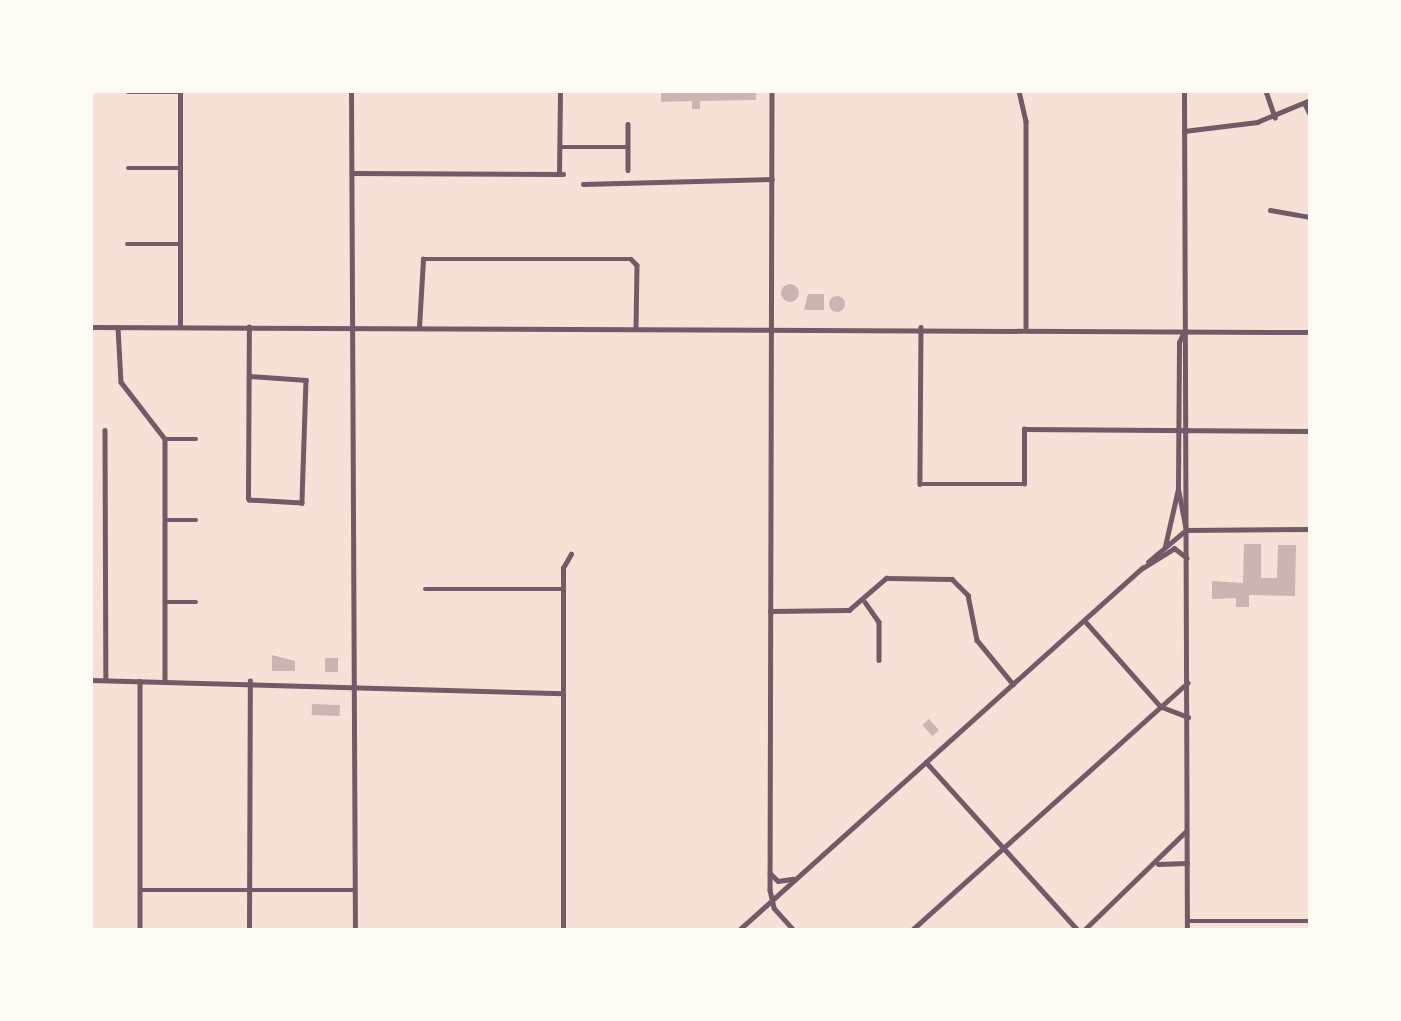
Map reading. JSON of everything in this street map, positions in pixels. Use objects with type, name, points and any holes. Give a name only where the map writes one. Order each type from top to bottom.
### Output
[{"type":"street","points":[[128,92],[180,91],[180,327]]},
{"type":"street","points":[[351,91],[355,930]]},
{"type":"street","points":[[353,173],[561,174],[560,91]]},
{"type":"street","points":[[772,91],[770,872],[771,901],[794,930]]},
{"type":"street","points":[[1019,91],[1026,124],[1026,327]]},
{"type":"street","points":[[1184,91],[1184,331],[1189,430],[1186,530],[1187,930]]},
{"type":"street","points":[[1266,91],[1275,117]]},
{"type":"street","points":[[1184,131],[1275,117],[1307,102],[1310,114]]},
{"type":"street","points":[[628,124],[628,170]]},
{"type":"street","points":[[560,147],[628,147]]},
{"type":"street","points":[[128,168],[180,168]]},
{"type":"street","points":[[583,184],[772,179]]},
{"type":"street","points":[[1270,210],[1310,217]]},
{"type":"street","points":[[127,244],[180,244]]},
{"type":"street","points":[[419,327],[424,259],[631,258],[637,265],[636,328]]},
{"type":"street","points":[[249,326],[249,376],[250,501],[304,502],[305,378],[249,376]]},
{"type":"street","points":[[91,327],[351,326],[772,330],[1026,327],[1310,332]]},
{"type":"street","points":[[118,327],[121,382],[164,439],[165,681]]},
{"type":"street","points":[[921,327],[920,484],[1024,484],[1024,429],[1310,431]]},
{"type":"street","points":[[1184,331],[1179,342],[1178,489],[1186,530]]},
{"type":"street","points":[[105,430],[106,680]]},
{"type":"street","points":[[164,439],[197,439]]},
{"type":"street","points":[[1165,546],[1178,489]]},
{"type":"street","points":[[165,520],[196,520]]},
{"type":"street","points":[[738,930],[1186,530],[1310,529]]},
{"type":"street","points":[[1141,569],[1174,548],[1188,562]]},
{"type":"street","points":[[563,930],[563,589],[564,562],[571,554]]},
{"type":"street","points":[[770,611],[846,611],[865,602],[890,578],[955,580],[968,595],[977,640],[1013,684]]},
{"type":"street","points":[[425,589],[563,589]]},
{"type":"street","points":[[165,602],[196,602]]},
{"type":"street","points":[[865,602],[879,622],[879,660]]},
{"type":"street","points":[[1084,621],[1161,707],[1188,716]]},
{"type":"street","points":[[91,680],[250,681],[563,693]]},
{"type":"street","points":[[140,681],[140,930]]},
{"type":"street","points":[[249,930],[250,681]]},
{"type":"street","points":[[912,930],[1188,682]]},
{"type":"street","points":[[926,762],[1078,930]]},
{"type":"street","points":[[1084,930],[1157,864],[1188,827]]},
{"type":"street","points":[[1157,864],[1188,863]]},
{"type":"street","points":[[770,872],[781,881],[797,878]]},
{"type":"street","points":[[140,890],[355,890]]},
{"type":"street","points":[[1187,921],[1310,921]]},
{"type":"building","points":[[661,91],[756,91],[756,100],[700,101],[700,109],[692,109],[692,101],[661,102]]},
{"type":"building","points":[[786,284],[794,284],[799,293],[797,300],[786,302],[781,297],[781,289]]},
{"type":"building","points":[[808,294],[824,294],[824,310],[804,310]]},
{"type":"building","points":[[834,296],[840,296],[845,304],[843,310],[834,312],[829,307],[829,301]]},
{"type":"building","points":[[1244,544],[1261,544],[1261,578],[1277,578],[1278,545],[1296,545],[1295,596],[1249,595],[1249,607],[1236,607],[1236,598],[1212,599],[1212,581],[1243,583]]},
{"type":"building","points":[[272,655],[295,661],[295,671],[272,671]]},
{"type":"building","points":[[325,658],[338,658],[338,672],[325,672]]},
{"type":"building","points":[[312,704],[340,705],[340,716],[312,715]]},
{"type":"building","points":[[929,719],[939,730],[932,736],[922,725]]}]
